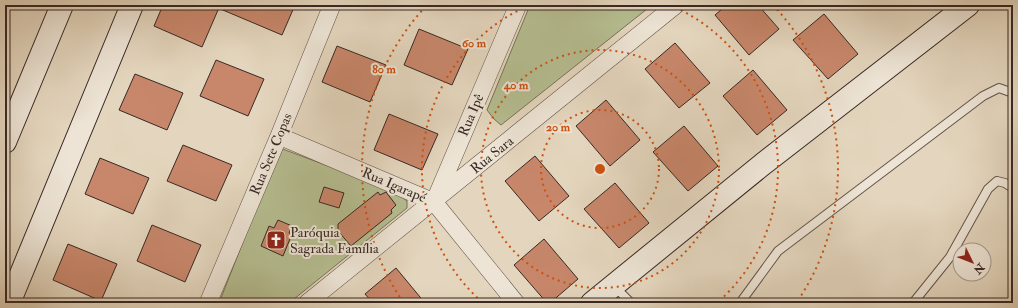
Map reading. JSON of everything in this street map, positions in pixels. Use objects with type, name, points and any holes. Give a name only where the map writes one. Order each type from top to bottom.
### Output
[{"type":"main road","points":[[5,142],[62,5]]},
{"type":"main road","points":[[10,303],[132,5]]},
{"type":"main road","points":[[592,303],[763,164],[968,5]]},
{"type":"street","name":"Rua Sete Copas","points":[[208,303],[279,136],[332,5]]},
{"type":"street","name":"Rua Ipê","points":[[434,202],[518,5]]},
{"type":"street","name":"Rua Sara","points":[[307,303],[434,202],[676,5]]},
{"type":"street","name":"Rua Igarapé","points":[[279,136],[434,202],[516,303]]},
{"type":"lane","points":[[740,303],[778,251],[950,124],[983,96],[999,88],[1013,93]]},
{"type":"lane","points":[[913,303],[950,257],[988,189],[997,181],[1005,183],[1013,188]]},
{"type":"lane","points":[[613,286],[631,303]]},
{"type":"green space","points":[[530,5],[652,5],[501,125],[487,110]]},
{"type":"green space","points":[[280,148],[392,190],[407,201],[407,208],[289,303],[219,303]]},
{"type":"building","points":[[163,5],[206,5],[218,10],[202,47],[154,26]]},
{"type":"building","points":[[211,5],[295,5],[282,35]]},
{"type":"building","points":[[727,5],[758,5],[779,29],[749,55],[715,15]]},
{"type":"building","points":[[824,14],[858,54],[828,79],[793,40]]},
{"type":"building","points":[[419,29],[468,49],[452,85],[404,65]]},
{"type":"building","points":[[675,43],[710,83],[679,108],[645,69]]},
{"type":"building","points":[[337,46],[386,65],[370,102],[322,82]]},
{"type":"building","points":[[216,60],[264,79],[248,116],[200,96]]},
{"type":"building","points":[[753,70],[787,110],[757,135],[723,96]]},
{"type":"building","points":[[135,74],[183,93],[167,130],[119,110]]},
{"type":"building","points":[[606,100],[640,140],[610,166],[576,126]]},
{"type":"building","points":[[389,114],[438,134],[422,170],[374,150]]},
{"type":"building","points":[[684,126],[718,166],[688,191],[653,152]]},
{"type":"building","points":[[183,145],[232,165],[216,201],[167,181]]},
{"type":"building","points":[[535,156],[569,196],[539,221],[505,181]]},
{"type":"building","points":[[100,158],[149,178],[133,214],[85,194]]},
{"type":"building","points":[[615,183],[649,223],[619,248],[584,209]]},
{"type":"building","points":[[324,187],[344,193],[339,208],[319,202]]},
{"type":"building","points":[[378,192],[380,195],[386,192],[396,205],[391,210],[392,213],[351,246],[338,231],[338,224]]},
{"type":"building","name":"Paróquia Sagrada Família","points":[[278,220],[292,226],[289,233],[292,234],[283,256],[261,246],[269,226],[274,228]]},
{"type":"building","points":[[152,225],[201,245],[185,282],[137,261]]},
{"type":"building","points":[[544,239],[578,279],[550,303],[547,303],[514,265]]},
{"type":"building","points":[[68,244],[117,264],[101,301],[53,280]]},
{"type":"building","points":[[396,268],[425,303],[373,303],[365,294]]},
{"type":"place","name":"Paróquia Sagrada Família","points":[[276,240]]}]
